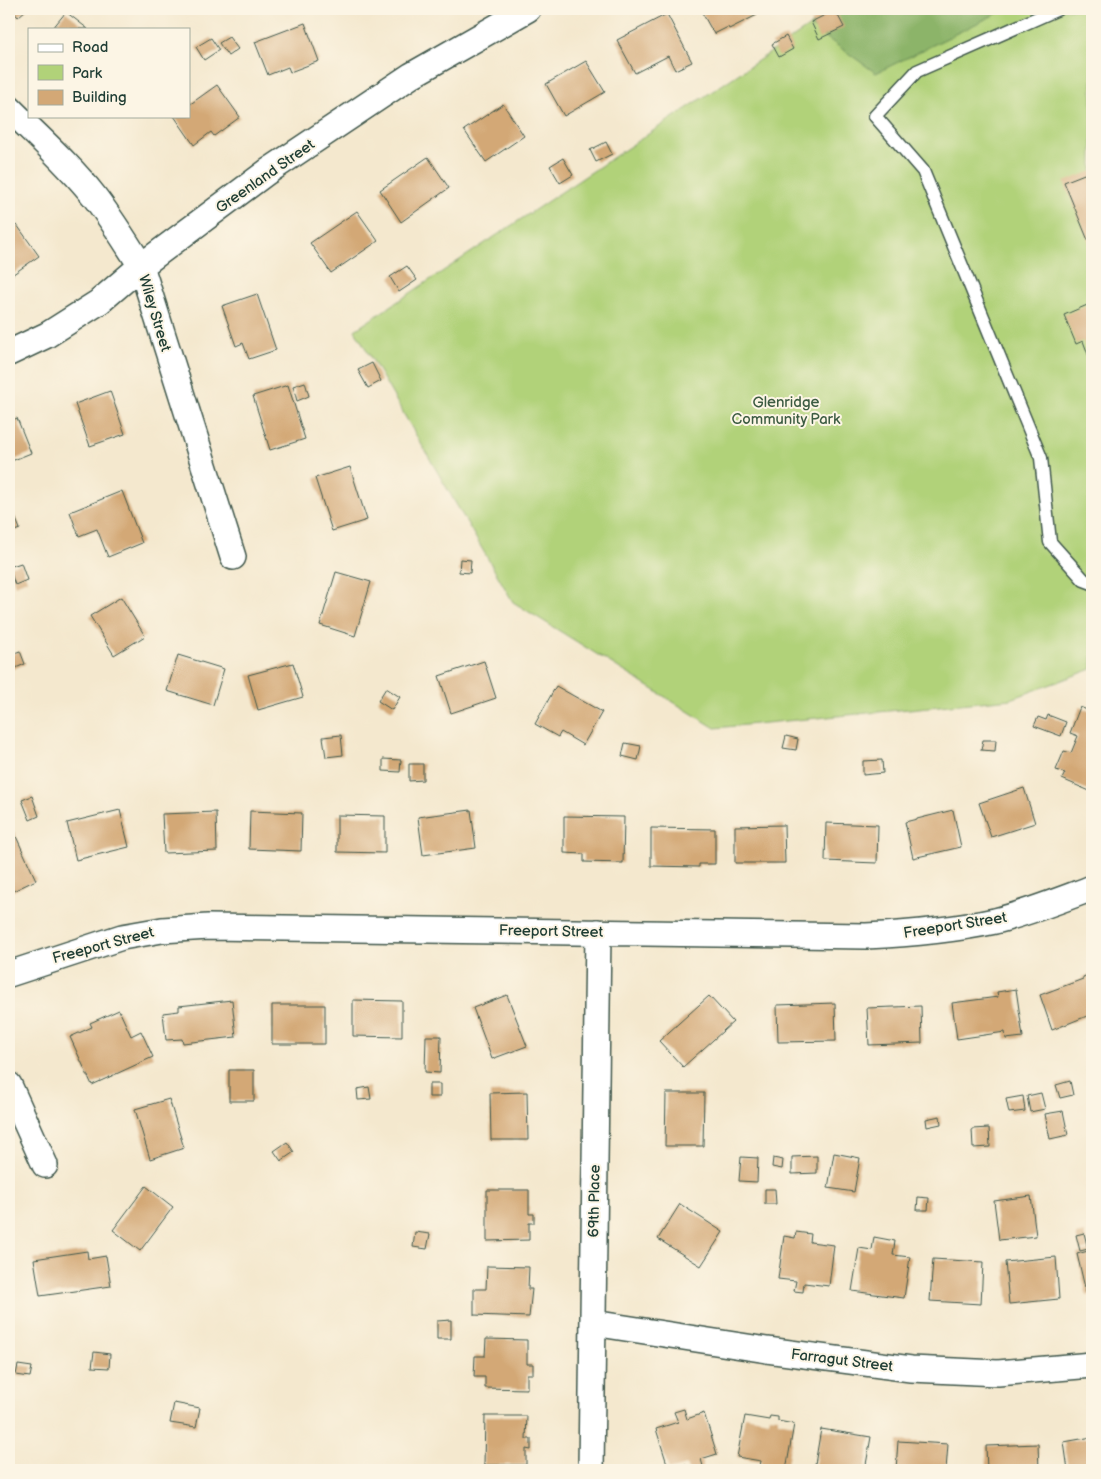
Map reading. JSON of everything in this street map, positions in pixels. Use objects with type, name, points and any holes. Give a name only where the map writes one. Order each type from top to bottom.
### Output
[{"type":"street","name":"Greenland Street","points":[[9,353],[47,335],[99,302],[141,266],[267,172],[404,80],[528,9]]},
{"type":"street","name":"Wiley Street","points":[[9,108],[52,149],[93,195],[117,227],[141,266],[233,557]]},
{"type":"street","name":"Freeport Street","points":[[9,974],[91,946],[162,930],[260,927],[866,936],[908,934],[995,921],[1045,906],[1092,888]]},
{"type":"street","name":"69th Place","points":[[591,1470],[598,932]]},
{"type":"street","points":[[9,1085],[45,1166]]},
{"type":"street","name":"Farragut Street","points":[[593,1323],[767,1350],[911,1369],[998,1373],[1092,1365]]},
{"type":"lane","points":[[1058,9],[917,71],[875,116],[923,171],[1041,458],[1050,542],[1084,580],[1092,583]]},
{"type":"green space","name":"Glenridge Community Park","points":[[840,9],[1092,9],[1092,669],[1011,699],[715,728],[513,602],[355,330],[810,26]]},
{"type":"green space","points":[[840,9],[1006,9],[876,73],[810,26]]},
{"type":"building","points":[[11,9],[27,9],[18,17]]},
{"type":"building","points":[[700,9],[754,9],[757,15],[714,34]]},
{"type":"building","points":[[835,10],[844,27],[819,39],[811,22]]},
{"type":"building","points":[[66,12],[87,28],[53,28]]},
{"type":"building","points":[[667,14],[692,62],[675,70],[668,56],[635,73],[617,40]]},
{"type":"building","points":[[305,23],[319,61],[290,72],[288,67],[268,75],[255,42]]},
{"type":"building","points":[[786,36],[793,49],[779,57],[772,44]]},
{"type":"building","points":[[229,37],[238,49],[228,56],[219,43]]},
{"type":"building","points":[[211,38],[219,50],[204,60],[196,47]]},
{"type":"building","points":[[586,61],[605,92],[564,116],[546,84]]},
{"type":"building","points":[[217,85],[240,117],[214,136],[211,132],[194,145],[175,118],[190,118],[190,104]]},
{"type":"building","points":[[503,104],[524,136],[486,162],[464,130]]},
{"type":"building","points":[[606,142],[612,154],[596,162],[590,150]]},
{"type":"building","points":[[428,157],[449,188],[401,222],[380,190]]},
{"type":"building","points":[[563,158],[573,175],[560,183],[550,166]]},
{"type":"building","points":[[1092,171],[1092,250],[1064,182]]},
{"type":"building","points":[[357,211],[378,241],[331,273],[310,243]]},
{"type":"building","points":[[17,225],[39,256],[9,277],[9,231]]},
{"type":"building","points":[[407,266],[417,280],[399,292],[390,277]]},
{"type":"building","points":[[257,294],[276,350],[249,359],[243,343],[236,346],[222,306]]},
{"type":"building","points":[[1092,303],[1092,365],[1083,341],[1076,344],[1064,315]]},
{"type":"building","points":[[372,363],[381,381],[368,388],[358,370]]},
{"type":"building","points":[[305,382],[309,396],[297,401],[293,386]]},
{"type":"building","points":[[288,385],[305,439],[270,450],[253,396]]},
{"type":"building","points":[[110,391],[125,434],[90,446],[75,404]]},
{"type":"building","points":[[17,418],[31,453],[9,462],[9,422]]},
{"type":"building","points":[[350,467],[367,520],[332,531],[315,478]]},
{"type":"building","points":[[122,491],[142,543],[108,557],[97,529],[79,536],[70,512]]},
{"type":"building","points":[[13,512],[20,529],[9,533],[9,514]]},
{"type":"building","points":[[460,559],[471,560],[470,573],[459,572]]},
{"type":"building","points":[[21,563],[27,580],[15,585],[9,567]]},
{"type":"building","points":[[336,572],[371,582],[355,636],[320,625]]},
{"type":"building","points":[[121,597],[145,636],[114,655],[90,616]]},
{"type":"building","points":[[20,651],[25,664],[11,670],[9,655]]},
{"type":"building","points":[[178,655],[224,669],[213,705],[167,691]]},
{"type":"building","points":[[484,661],[496,698],[451,713],[439,676]]},
{"type":"building","points":[[293,663],[303,697],[258,710],[248,675]]},
{"type":"building","points":[[556,686],[602,712],[583,745],[561,732],[558,737],[535,724]]},
{"type":"building","points":[[386,688],[400,697],[392,710],[378,701]]},
{"type":"building","points":[[1080,707],[1092,712],[1092,792],[1062,779],[1065,773],[1056,770],[1064,751],[1071,753],[1078,736],[1070,733]]},
{"type":"building","points":[[1048,715],[1066,722],[1061,736],[1034,726],[1038,717],[1046,720]]},
{"type":"building","points":[[341,735],[343,755],[326,757],[323,737]]},
{"type":"building","points":[[786,736],[798,739],[796,750],[783,748]]},
{"type":"building","points":[[983,740],[996,740],[995,751],[981,750]]},
{"type":"building","points":[[625,743],[641,746],[638,760],[622,756]]},
{"type":"building","points":[[383,759],[401,760],[400,772],[383,771]]},
{"type":"building","points":[[882,760],[883,773],[863,775],[863,761]]},
{"type":"building","points":[[409,764],[423,764],[423,780],[409,781]]},
{"type":"building","points":[[1024,788],[1035,823],[991,837],[979,803]]},
{"type":"building","points":[[32,796],[39,816],[30,820],[22,800]]},
{"type":"building","points":[[120,810],[129,847],[76,860],[67,823]]},
{"type":"building","points":[[471,810],[476,848],[423,855],[418,817]]},
{"type":"building","points":[[953,810],[961,847],[913,858],[905,822]]},
{"type":"building","points":[[250,811],[302,813],[301,851],[249,849]]},
{"type":"building","points":[[216,812],[217,851],[164,853],[162,814]]},
{"type":"building","points":[[337,815],[385,816],[385,853],[337,852]]},
{"type":"building","points":[[564,816],[624,817],[623,863],[584,862],[584,854],[564,853]]},
{"type":"building","points":[[826,823],[878,825],[877,863],[825,861]]},
{"type":"building","points":[[784,825],[785,863],[735,863],[735,826]]},
{"type":"building","points":[[651,828],[715,829],[715,864],[699,864],[699,867],[651,866]]},
{"type":"building","points":[[14,832],[36,880],[9,893],[9,834]]},
{"type":"building","points":[[1092,973],[1092,1014],[1052,1030],[1040,995],[1083,979],[1083,977]]},
{"type":"building","points":[[1016,989],[1023,1037],[1006,1039],[1005,1032],[957,1039],[952,1003],[998,997],[997,992]]},
{"type":"building","points":[[507,995],[527,1046],[492,1059],[473,1008]]},
{"type":"building","points":[[709,996],[733,1022],[683,1067],[659,1041]]},
{"type":"building","points":[[232,1000],[236,1037],[183,1043],[182,1039],[166,1040],[163,1013],[179,1011],[179,1006]]},
{"type":"building","points":[[353,1000],[402,1001],[402,1037],[353,1036]]},
{"type":"building","points":[[835,1003],[836,1041],[778,1042],[777,1005]]},
{"type":"building","points":[[272,1005],[325,1005],[325,1044],[272,1044]]},
{"type":"building","points":[[921,1006],[922,1043],[869,1045],[867,1008]]},
{"type":"building","points":[[119,1010],[131,1036],[141,1031],[153,1057],[92,1085],[70,1037],[92,1027],[90,1023]]},
{"type":"building","points":[[426,1036],[441,1036],[440,1073],[425,1072]]},
{"type":"building","points":[[229,1070],[254,1070],[254,1101],[229,1101]]},
{"type":"building","points":[[1070,1081],[1073,1095],[1060,1098],[1056,1085]]},
{"type":"building","points":[[429,1084],[440,1084],[440,1097],[429,1097]]},
{"type":"building","points":[[369,1087],[371,1099],[358,1100],[357,1089]]},
{"type":"building","points":[[527,1092],[528,1140],[491,1140],[490,1093]]},
{"type":"building","points":[[666,1093],[704,1093],[703,1146],[665,1146]]},
{"type":"building","points":[[1041,1093],[1045,1109],[1030,1112],[1027,1096]]},
{"type":"building","points":[[1023,1096],[1025,1111],[1009,1113],[1006,1099]]},
{"type":"building","points":[[169,1099],[184,1148],[150,1159],[135,1109]]},
{"type":"building","points":[[1063,1111],[1068,1135],[1050,1139],[1045,1114]]},
{"type":"building","points":[[940,1116],[941,1124],[927,1127],[926,1119]]},
{"type":"building","points":[[989,1128],[990,1147],[973,1148],[972,1129]]},
{"type":"building","points":[[287,1142],[294,1152],[281,1161],[274,1151]]},
{"type":"building","points":[[834,1153],[860,1158],[854,1192],[828,1188]]},
{"type":"building","points":[[817,1156],[817,1173],[792,1174],[792,1157]]},
{"type":"building","points":[[741,1157],[758,1158],[757,1182],[739,1181]]},
{"type":"building","points":[[773,1158],[783,1160],[782,1169],[772,1167]]},
{"type":"building","points":[[146,1186],[173,1207],[140,1251],[113,1230]]},
{"type":"building","points":[[765,1189],[775,1189],[776,1204],[765,1204]]},
{"type":"building","points":[[487,1190],[529,1190],[529,1214],[534,1214],[534,1223],[529,1223],[529,1240],[487,1241]]},
{"type":"building","points":[[1031,1196],[1036,1236],[999,1240],[994,1201]]},
{"type":"building","points":[[918,1197],[929,1198],[928,1210],[917,1210]]},
{"type":"building","points":[[680,1204],[723,1232],[701,1266],[658,1239]]},
{"type":"building","points":[[415,1232],[430,1234],[427,1249],[413,1247]]},
{"type":"building","points":[[796,1232],[811,1234],[810,1242],[834,1245],[829,1286],[804,1283],[803,1292],[794,1291],[796,1281],[778,1279],[784,1236],[795,1238]]},
{"type":"building","points":[[1084,1233],[1088,1249],[1080,1251],[1076,1235]]},
{"type":"building","points":[[874,1237],[895,1241],[893,1255],[910,1257],[904,1298],[852,1291],[859,1248],[872,1250]]},
{"type":"building","points":[[1092,1250],[1092,1294],[1087,1296],[1077,1254]]},
{"type":"building","points":[[87,1251],[88,1259],[106,1256],[111,1286],[40,1296],[34,1259]]},
{"type":"building","points":[[1056,1257],[1059,1299],[1009,1304],[1005,1262]]},
{"type":"building","points":[[933,1259],[983,1262],[981,1304],[930,1301]]},
{"type":"building","points":[[487,1266],[529,1267],[528,1289],[532,1289],[529,1317],[474,1315],[474,1289],[486,1289]]},
{"type":"building","points":[[451,1320],[451,1339],[437,1339],[437,1321]]},
{"type":"building","points":[[486,1339],[527,1340],[527,1364],[533,1364],[533,1374],[527,1374],[527,1389],[485,1388],[485,1377],[474,1377],[475,1356],[485,1356]]},
{"type":"building","points":[[94,1352],[110,1354],[109,1368],[92,1367]]},
{"type":"building","points":[[18,1365],[32,1367],[30,1377],[16,1375]]},
{"type":"building","points":[[174,1403],[200,1408],[196,1427],[170,1423]]},
{"type":"building","points":[[684,1409],[687,1419],[704,1413],[717,1454],[701,1459],[704,1470],[688,1470],[686,1465],[669,1470],[656,1429],[678,1422],[674,1412]]},
{"type":"building","points":[[485,1416],[527,1416],[526,1439],[531,1439],[531,1450],[526,1449],[526,1465],[484,1465]]},
{"type":"building","points":[[745,1416],[769,1420],[770,1416],[778,1417],[778,1421],[794,1424],[786,1470],[759,1470],[761,1461],[737,1457]]},
{"type":"building","points":[[821,1429],[871,1437],[865,1470],[814,1470]]},
{"type":"building","points":[[1092,1437],[1092,1470],[1068,1470],[1064,1442]]},
{"type":"building","points":[[898,1441],[948,1444],[946,1470],[896,1470]]},
{"type":"building","points":[[1038,1444],[1039,1470],[987,1470],[986,1446]]}]
